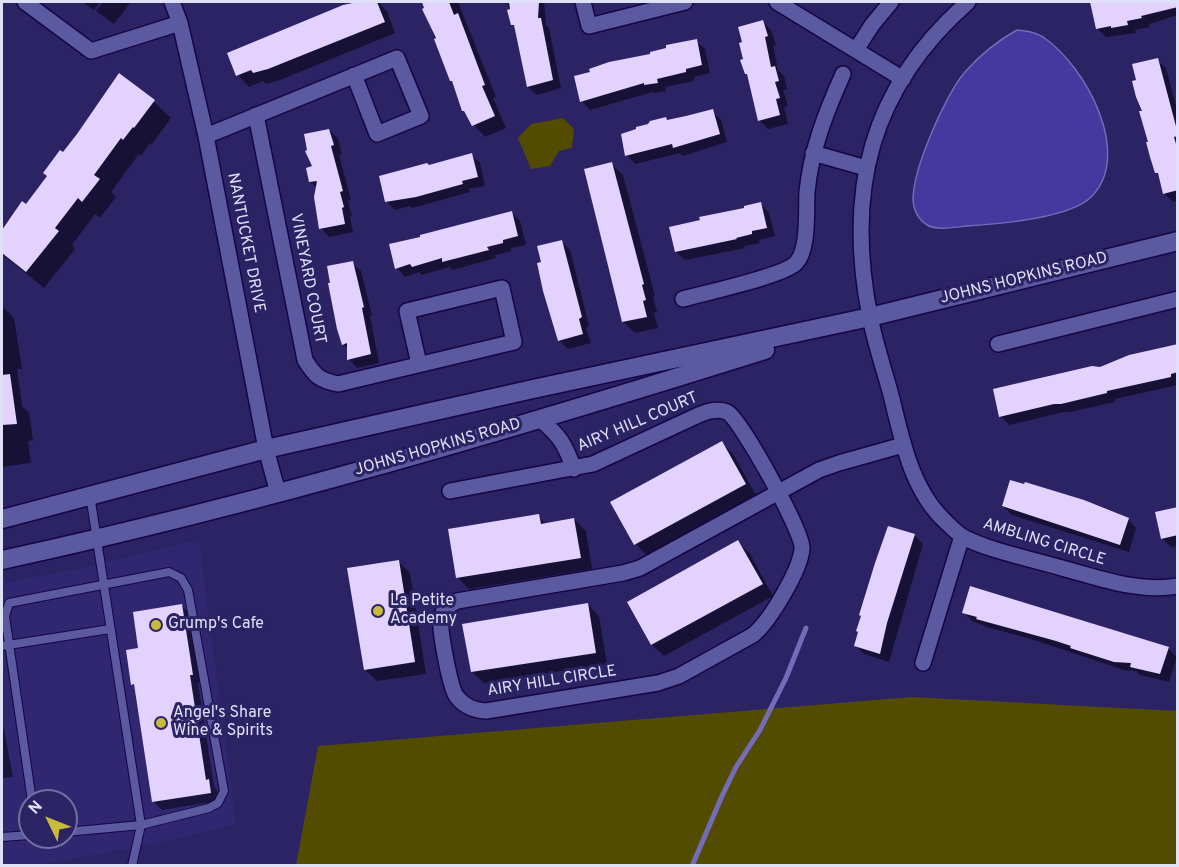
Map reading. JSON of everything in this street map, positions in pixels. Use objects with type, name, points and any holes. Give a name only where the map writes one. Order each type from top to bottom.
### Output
[{"type":"street","points":[[25,2],[91,51],[180,23]]},
{"type":"street","name":"NANTUCKET DRIVE","points":[[172,2],[180,23],[206,136],[266,449],[278,493]]},
{"type":"street","points":[[583,2],[589,26],[685,2]]},
{"type":"street","points":[[777,2],[903,79]]},
{"type":"street","points":[[856,50],[872,25],[891,2]]},
{"type":"street","name":"AMBLING CIRCLE","points":[[968,2],[947,20],[922,48],[886,109],[873,138],[866,168],[860,226],[862,260],[870,317],[903,445],[920,489],[929,504],[962,536],[991,547],[1114,583],[1178,586]]},
{"type":"street","points":[[206,136],[256,115],[354,75],[397,58],[421,116],[377,134],[354,75]]},
{"type":"street","points":[[683,299],[781,272],[797,263],[805,246],[807,199],[813,153],[820,129],[843,74]]},
{"type":"street","name":"VINEYARD COURT","points":[[256,115],[305,360],[321,380],[338,384],[514,342],[502,288],[407,311],[419,364]]},
{"type":"street","points":[[813,153],[866,168]]},
{"type":"street","name":"JOHNS HOPKINS ROAD","points":[[2,519],[266,449],[545,386],[870,317],[1178,241]]},
{"type":"street","points":[[998,344],[1178,299]]},
{"type":"street","name":"JOHNS HOPKINS ROAD","points":[[2,560],[278,493],[541,420],[870,317]]},
{"type":"street","name":"AIRY HILL COURT","points":[[450,491],[574,469],[610,457],[700,415],[720,410],[729,413],[742,428],[778,494]]},
{"type":"street","name":"AIRY HILL COURT","points":[[541,420],[564,443],[574,469]]},
{"type":"street","name":"AIRY HILL CIRCLE","points":[[778,494],[799,532],[802,546],[800,561],[771,616],[753,635],[679,676],[658,683],[486,711],[473,710],[455,695],[450,681],[440,620],[448,606],[457,601],[623,573],[640,568],[819,470],[903,445]]},
{"type":"street","points":[[923,663],[962,536]]},
{"type":"lane","points":[[90,494],[141,825],[132,863]]},
{"type":"lane","points":[[30,789],[6,646],[5,616],[9,603],[169,572],[181,578],[188,590],[224,790],[218,803],[209,808],[141,825],[78,831]]},
{"type":"lane","points":[[6,646],[110,629]]},
{"type":"lane","points":[[2,837],[18,836]]},
{"type":"shaded area","points":[[1017,30],[1040,35],[1059,50],[1088,89],[1099,112],[1106,136],[1108,159],[1103,180],[1090,198],[1066,211],[1014,222],[952,228],[936,228],[927,225],[916,212],[913,194],[922,158],[939,117],[965,72],[989,49]]},
{"type":"shaded area","points":[[563,118],[574,129],[572,148],[559,151],[550,166],[531,169],[518,138],[531,124]]},
{"type":"shaded area","points":[[199,540],[236,825],[148,845],[40,865],[2,866],[2,583],[82,568]]},
{"type":"shaded area","points":[[912,697],[1177,711],[1177,865],[296,865],[318,746]]},
{"type":"building","points":[[377,2],[385,22],[268,69],[253,73],[251,70],[236,76],[227,53],[343,5]]},
{"type":"building","points":[[422,2],[449,2],[454,15],[458,13],[485,85],[482,86],[495,116],[472,126],[462,111],[434,39],[436,38],[422,9],[424,8]]},
{"type":"building","points":[[509,2],[539,2],[538,18],[541,18],[553,80],[527,87],[514,25],[511,25],[507,10],[510,9]]},
{"type":"building","points":[[1090,2],[1178,2],[1178,7],[1127,21],[1128,25],[1096,29]]},
{"type":"building","points":[[763,20],[768,36],[765,37],[771,67],[775,66],[779,81],[775,82],[780,98],[776,99],[780,115],[758,121],[747,74],[740,60],[743,59],[739,43],[742,42],[738,27]]},
{"type":"building","points":[[697,39],[702,65],[686,69],[686,72],[657,79],[658,83],[644,85],[644,83],[580,102],[574,76],[590,72],[589,69],[609,62],[650,54],[650,52],[666,48],[666,45]]},
{"type":"building","points":[[1158,58],[1178,134],[1174,137],[1178,151],[1178,190],[1163,194],[1158,173],[1155,173],[1150,157],[1139,111],[1142,111],[1132,81],[1136,80],[1132,64]]},
{"type":"building","points":[[119,73],[155,100],[134,128],[123,140],[121,138],[94,175],[100,179],[82,202],[78,198],[55,228],[59,231],[26,272],[2,253],[2,230],[22,201],[26,204],[47,176],[43,173],[60,150],[63,152],[77,134]]},
{"type":"building","points":[[713,109],[720,134],[673,148],[672,144],[625,156],[621,134],[648,124],[650,121],[666,117],[667,120]]},
{"type":"building","points":[[329,129],[343,191],[340,192],[345,224],[319,229],[314,197],[317,181],[309,182],[306,168],[312,166],[305,151],[307,150],[304,134]]},
{"type":"building","points":[[472,153],[478,177],[462,181],[463,184],[416,197],[385,202],[379,176]]},
{"type":"building","points":[[612,162],[644,284],[642,285],[646,300],[643,301],[647,317],[622,322],[584,169]]},
{"type":"building","points":[[761,202],[767,228],[752,231],[752,234],[737,239],[675,252],[669,227]]},
{"type":"building","points":[[512,211],[518,236],[487,247],[489,250],[442,262],[442,258],[412,267],[410,264],[395,269],[389,244]]},
{"type":"building","points":[[562,240],[582,317],[579,319],[583,334],[558,341],[543,291],[537,263],[541,262],[537,246]]},
{"type":"building","points":[[353,261],[364,307],[362,308],[371,354],[347,360],[347,343],[342,345],[337,329],[327,266]]},
{"type":"building","points":[[1178,344],[1178,372],[1171,374],[1171,377],[999,417],[993,389],[1092,366],[1100,367],[1129,355]]},
{"type":"building","points":[[10,374],[17,424],[2,425],[2,375]]},
{"type":"building","points":[[722,441],[746,484],[634,545],[610,502]]},
{"type":"building","points":[[1010,480],[1024,484],[1025,482],[1084,500],[1129,518],[1120,545],[1002,506]]},
{"type":"building","points":[[1178,507],[1178,535],[1161,539],[1155,512]]},
{"type":"building","points":[[539,514],[541,524],[574,518],[581,558],[456,578],[448,529]]},
{"type":"building","points":[[888,526],[915,534],[887,623],[880,654],[854,646],[861,616],[859,615]]},
{"type":"building","points":[[738,540],[763,584],[651,645],[627,602]]},
{"type":"building","points":[[399,560],[415,662],[364,670],[347,568]]},
{"type":"building","points":[[970,586],[1169,647],[1160,674],[1130,667],[1131,663],[1114,662],[1070,648],[1071,646],[1056,641],[962,613]]},
{"type":"building","points":[[588,603],[596,653],[471,672],[462,624]]},
{"type":"building","points":[[182,604],[206,780],[209,779],[211,793],[152,802],[134,684],[131,685],[126,650],[138,648],[133,612]]},
{"type":"waterway","points":[[692,866],[736,767],[760,730],[786,678],[806,628]]},
{"type":"place","name":"La Petite Academy","points":[[378,611]]},
{"type":"place","name":"Grump's Cafe","points":[[156,625]]},
{"type":"place","name":"Angel's Share Wine & Spirits","points":[[161,723]]}]
